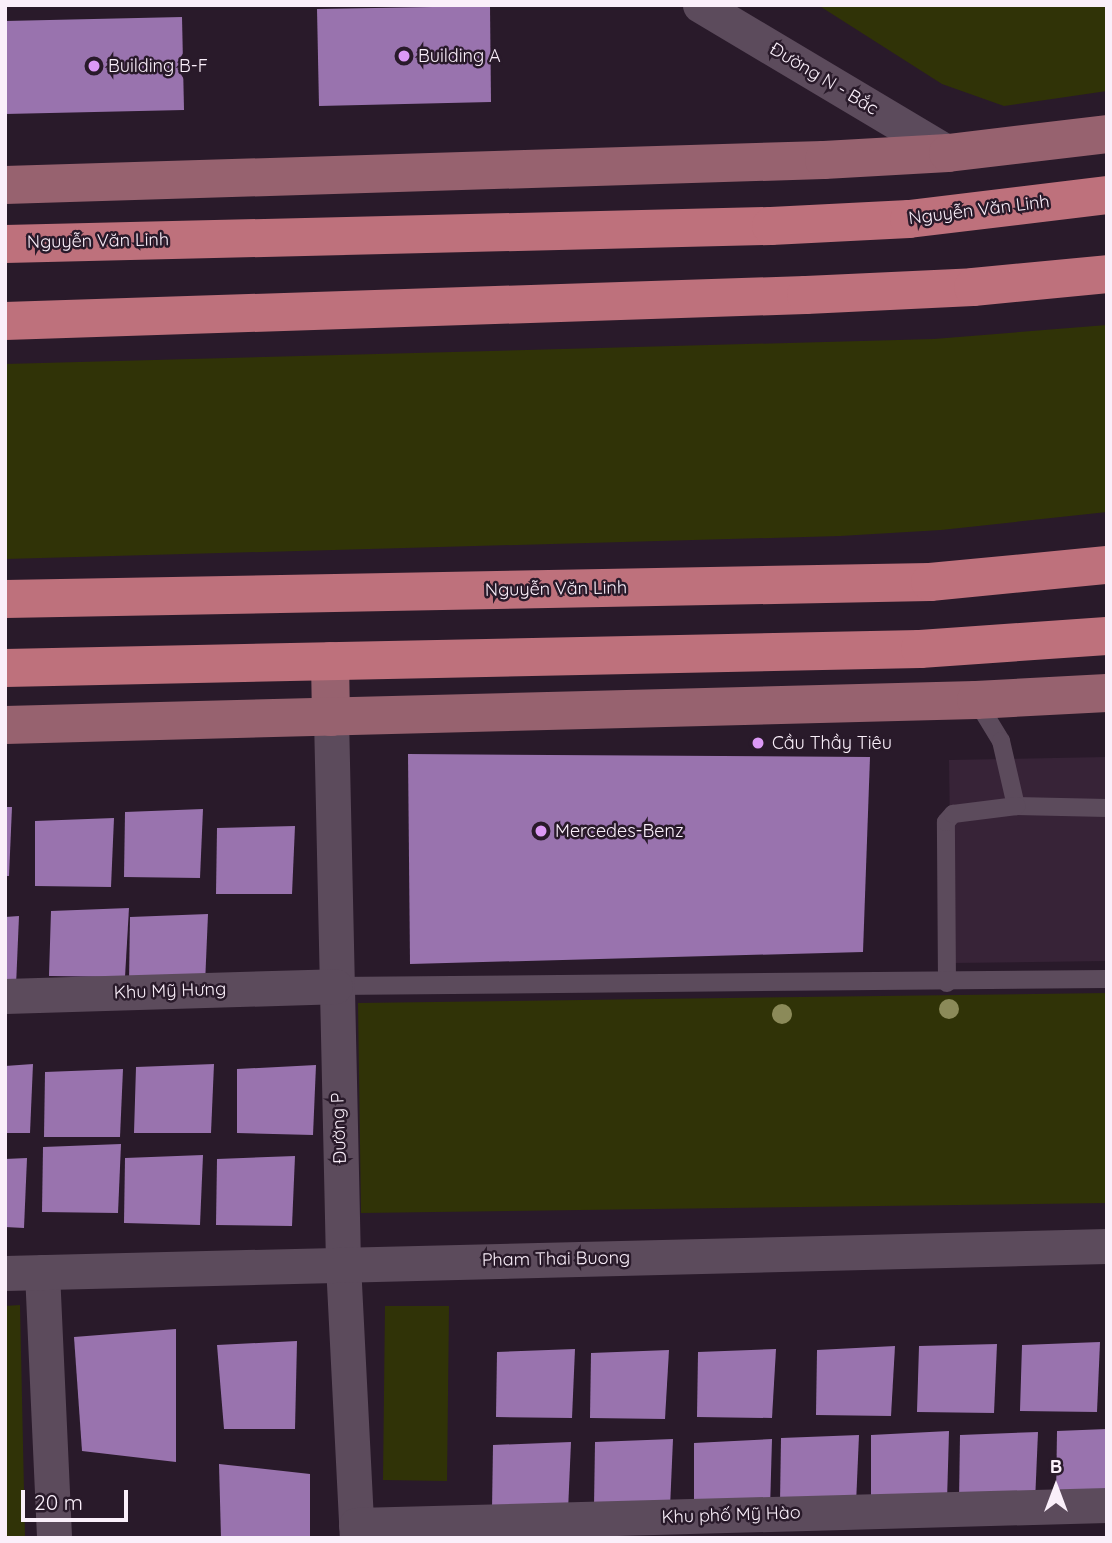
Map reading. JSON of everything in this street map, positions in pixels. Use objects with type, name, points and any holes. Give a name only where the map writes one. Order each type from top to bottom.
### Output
[{"type":"highway","name":"Nguyễn Văn Linh","points":[[5,244],[784,226],[909,219],[1089,197]]},
{"type":"highway","points":[[5,321],[818,294],[973,287],[1105,274]]},
{"type":"highway","name":"Nguyễn Văn Linh","points":[[5,599],[930,582],[1107,565]]},
{"type":"highway","points":[[5,668],[920,649],[1107,636]]},
{"type":"main road","points":[[5,185],[810,161],[948,153],[1107,134]]},
{"type":"main road","points":[[330,661],[331,717]]},
{"type":"main road","points":[[5,725],[976,699],[1107,693]]},
{"type":"street","name":"Đường N - Bắc","points":[[700,5],[948,153]]},
{"type":"street","name":"Đường P","points":[[331,717],[343,1264],[357,1532]]},
{"type":"street","name":"Khu Mỹ Hưng","points":[[5,996],[335,986]]},
{"type":"street","name":"Pham Thai Buong","points":[[5,1273],[1107,1246]]},
{"type":"street","points":[[43,1272],[54,1538]]},
{"type":"street","name":"Khu phố Mỹ Hào","points":[[357,1532],[1107,1505]]},
{"type":"lane","points":[[976,699],[1001,741],[1016,806]]},
{"type":"lane","points":[[947,983],[946,822],[954,814],[1016,806],[1107,808]]},
{"type":"lane","points":[[335,986],[947,983],[1107,979]]},
{"type":"shaded area","points":[[1107,757],[1107,961],[952,963],[949,760]]},
{"type":"green space","points":[[818,5],[1107,5],[1107,91],[1004,106],[942,84]]},
{"type":"green space","points":[[1107,325],[1107,512],[941,530],[840,536],[5,559],[5,364],[934,339]]},
{"type":"green space","points":[[1107,993],[1107,1203],[361,1213],[358,1003]]},
{"type":"green space","points":[[20,1305],[25,1538],[5,1538],[5,1306]]},
{"type":"green space","points":[[385,1306],[449,1306],[447,1481],[383,1480]]},
{"type":"building","name":"Building A","points":[[490,6],[491,102],[319,106],[317,9]]},
{"type":"building","name":"Building B-F","points":[[182,17],[184,110],[5,114],[5,21]]},
{"type":"building","points":[[408,754],[870,757],[863,952],[410,964]]},
{"type":"building","points":[[5,807],[12,807],[9,876],[5,876]]},
{"type":"building","points":[[203,809],[200,878],[124,877],[125,812]]},
{"type":"building","points":[[114,818],[111,887],[35,886],[35,821]]},
{"type":"building","points":[[295,826],[292,894],[216,894],[217,828]]},
{"type":"building","points":[[129,908],[125,977],[49,976],[51,911]]},
{"type":"building","points":[[208,914],[205,984],[129,983],[130,917]]},
{"type":"building","points":[[19,916],[16,986],[5,985],[5,917]]},
{"type":"building","points":[[33,1064],[30,1133],[5,1133],[5,1066]]},
{"type":"building","points":[[214,1064],[211,1133],[134,1133],[136,1067]]},
{"type":"building","points":[[316,1065],[313,1135],[237,1133],[237,1069]]},
{"type":"building","points":[[123,1069],[120,1137],[44,1137],[45,1072]]},
{"type":"building","points":[[121,1144],[118,1213],[42,1212],[43,1147]]},
{"type":"building","points":[[203,1155],[200,1225],[124,1223],[125,1158]]},
{"type":"building","points":[[295,1156],[292,1226],[216,1225],[217,1159]]},
{"type":"building","points":[[27,1158],[24,1228],[5,1227],[5,1159]]},
{"type":"building","points":[[176,1329],[176,1462],[82,1451],[74,1337]]},
{"type":"building","points":[[297,1341],[295,1429],[224,1429],[217,1345]]},
{"type":"building","points":[[1100,1342],[1097,1412],[1020,1411],[1022,1345]]},
{"type":"building","points":[[997,1344],[994,1413],[917,1412],[919,1346]]},
{"type":"building","points":[[895,1346],[891,1416],[816,1415],[817,1350]]},
{"type":"building","points":[[575,1349],[572,1418],[496,1417],[497,1352]]},
{"type":"building","points":[[776,1349],[772,1418],[697,1417],[698,1352]]},
{"type":"building","points":[[669,1350],[665,1419],[590,1418],[591,1353]]},
{"type":"building","points":[[1107,1429],[1107,1497],[1056,1497],[1057,1431]]},
{"type":"building","points":[[949,1431],[947,1501],[871,1499],[871,1435]]},
{"type":"building","points":[[1038,1432],[1035,1502],[959,1501],[960,1435]]},
{"type":"building","points":[[859,1435],[856,1504],[780,1503],[781,1438]]},
{"type":"building","points":[[673,1439],[670,1508],[594,1507],[595,1442]]},
{"type":"building","points":[[772,1439],[770,1509],[694,1508],[694,1443]]},
{"type":"building","points":[[571,1442],[568,1511],[492,1510],[493,1445]]},
{"type":"building","points":[[219,1464],[310,1474],[310,1538],[221,1538]]},
{"type":"place","name":"Building A","points":[[404,56]]},
{"type":"place","name":"Building B-F","points":[[94,66]]},
{"type":"place","name":"Cầu Thầy Tiêu","points":[[758,743]]},
{"type":"place","name":"Mercedes-Benz","points":[[541,831]]}]
